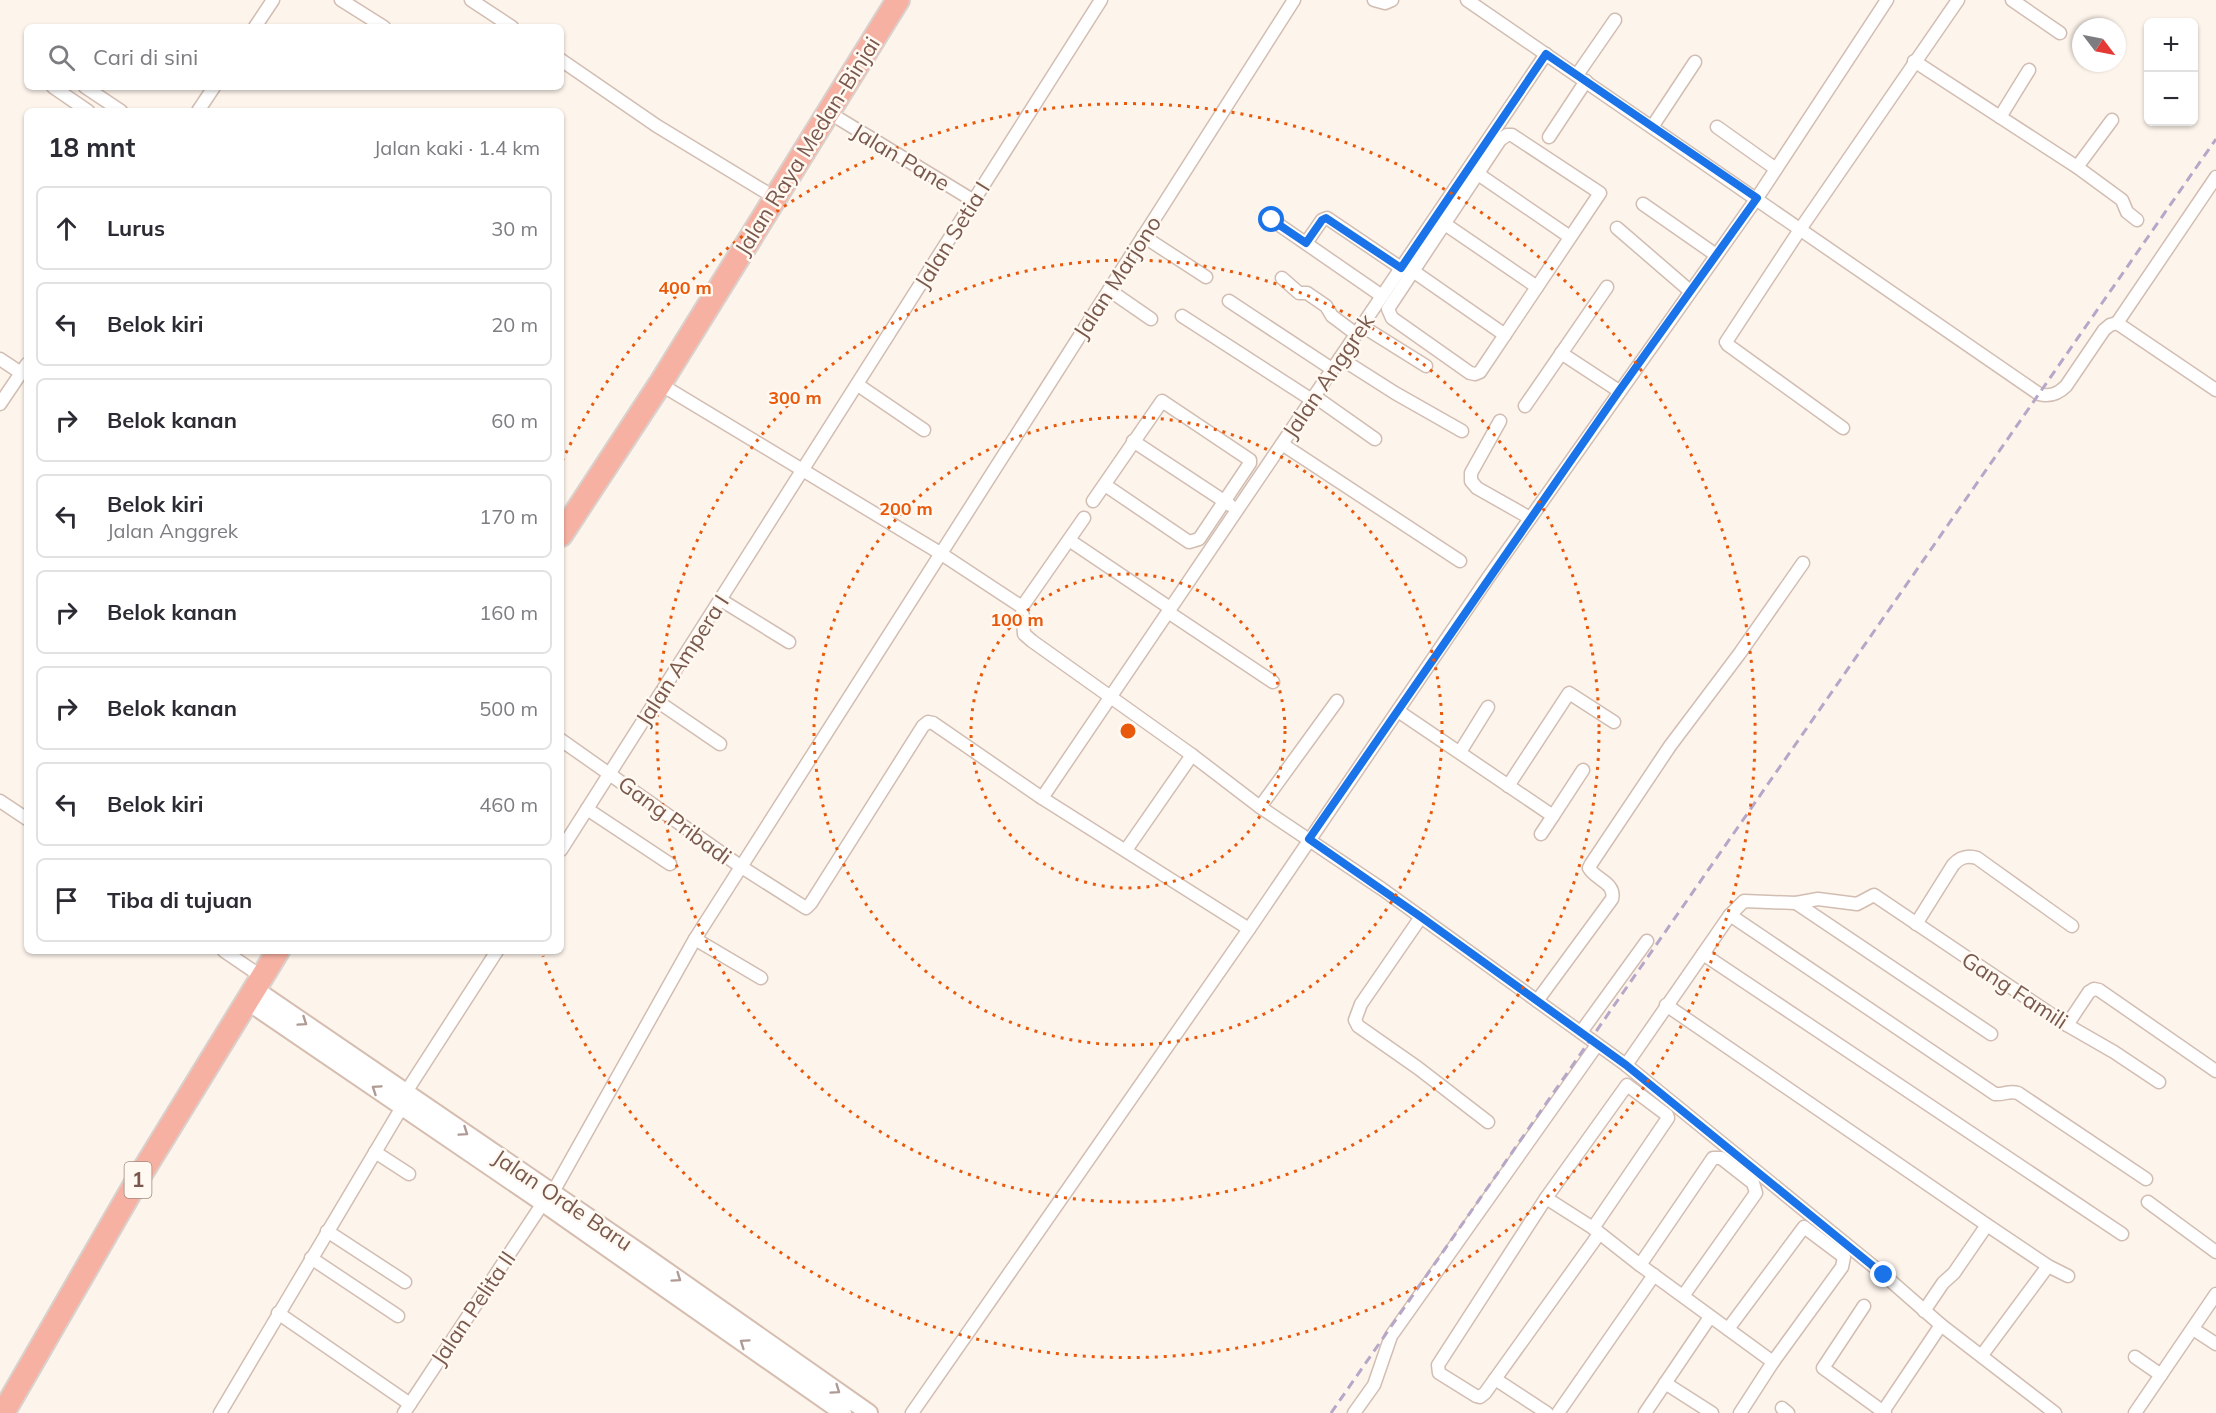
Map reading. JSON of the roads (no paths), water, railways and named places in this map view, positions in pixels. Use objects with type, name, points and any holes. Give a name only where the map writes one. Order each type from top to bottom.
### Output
[{"type":"highway","name":"Jalan Raya Medan-Binjai","points":[[564,530],[660,384],[732,255],[764,191],[883,0]]},
{"type":"highway","name":"Jalan Raya Medan-Binjai","points":[[564,512],[828,112],[898,0]]},
{"type":"highway","name":"1","points":[[16,1413],[85,1299],[259,992],[277,954]]},
{"type":"highway","name":"1","points":[[3,1413],[138,1179],[259,992],[288,954]]},
{"type":"main road","name":"Jalan Orde Baru","points":[[259,992],[404,1100],[776,1357],[869,1413]]},
{"type":"main road","name":"Jalan Orde Baru","points":[[776,1357],[843,1413]]},
{"type":"street","points":[[257,24],[273,0]]},
{"type":"street","points":[[341,0],[379,24]]},
{"type":"street","points":[[471,0],[507,24]]},
{"type":"street","name":"Jalan Setia I","points":[[804,470],[1101,0]]},
{"type":"street","name":"Jalan Marjono","points":[[740,866],[1294,0]]},
{"type":"street","points":[[1374,0],[1385,3],[1392,0]]},
{"type":"street","points":[[1467,0],[2039,394],[2046,396],[2060,392],[2066,386],[2104,330],[2117,323],[2216,177]]},
{"type":"street","points":[[912,1413],[1249,929],[1530,518],[1757,198],[1887,0]]},
{"type":"street","points":[[1843,428],[1726,342],[1801,228],[1958,0]]},
{"type":"street","points":[[2012,0],[2060,33]]},
{"type":"street","points":[[1549,136],[1615,20]]},
{"type":"street","name":"Jalan Anggrek","points":[[1042,798],[1382,296],[1407,270],[1546,54]]},
{"type":"street","points":[[564,62],[657,126],[764,191]]},
{"type":"street","points":[[1652,127],[1695,62]]},
{"type":"street","points":[[1914,62],[2077,167],[2122,200],[2128,214],[2137,220]]},
{"type":"street","points":[[2000,117],[2029,70]]},
{"type":"street","points":[[57,90],[84,108]]},
{"type":"street","points":[[90,90],[116,108]]},
{"type":"street","points":[[200,108],[212,90]]},
{"type":"street","name":"Jalan Pane","points":[[828,112],[974,201]]},
{"type":"street","points":[[2077,167],[2112,120]]},
{"type":"street","points":[[1717,127],[1776,168]]},
{"type":"street","points":[[1407,270],[1388,309],[1392,318],[1470,373],[1480,372],[1505,335],[1537,287],[1570,237],[1599,194],[1598,190],[1512,135],[1506,135],[1500,140],[1478,174],[1440,221],[1537,287]]},
{"type":"street","points":[[1478,174],[1570,237]]},
{"type":"street","points":[[1643,204],[1716,255]]},
{"type":"street","points":[[1306,243],[1322,220],[1326,218],[1505,335]]},
{"type":"street","points":[[1272,220],[1382,296]]},
{"type":"street","points":[[1617,228],[1690,291]]},
{"type":"street","points":[[1143,236],[1206,277]]},
{"type":"street","points":[[1282,278],[1299,293],[1307,293],[1326,306],[1332,316],[1426,366]]},
{"type":"street","points":[[1525,406],[1607,287]]},
{"type":"street","points":[[1109,290],[1151,319]]},
{"type":"street","points":[[1229,301],[1332,369]]},
{"type":"street","points":[[1182,316],[1375,439]]},
{"type":"street","points":[[2117,323],[2216,390]]},
{"type":"street","points":[[1561,353],[1619,391]]},
{"type":"street","points":[[1340,358],[1462,431]]},
{"type":"street","points":[[0,359],[24,369],[0,404]]},
{"type":"street","points":[[660,384],[940,553],[1022,607]]},
{"type":"street","points":[[858,385],[924,430]]},
{"type":"street","points":[[1094,501],[1162,401],[1250,460],[1199,539],[1189,542],[1105,485]]},
{"type":"street","points":[[1500,421],[1471,472],[1471,481],[1477,488],[1530,518]]},
{"type":"street","points":[[1133,441],[1237,510]]},
{"type":"street","points":[[1282,444],[1460,561]]},
{"type":"street","name":"Jalan Ampera I","points":[[564,845],[804,470]]},
{"type":"street","points":[[1084,518],[1022,607],[1024,634],[1260,807],[1421,917],[1626,1065],[1884,1275],[1941,1325],[2055,1413]]},
{"type":"street","points":[[1069,540],[1273,682]]},
{"type":"street","points":[[1537,1000],[1614,895],[1611,887],[1591,873],[1589,868],[1591,864],[1670,746],[1803,563]]},
{"type":"street","points":[[721,600],[789,642]]},
{"type":"street","points":[[1508,786],[1569,693],[1614,722]]},
{"type":"street","points":[[657,700],[720,744]]},
{"type":"street","points":[[1260,807],[1337,701]]},
{"type":"street","points":[[1460,752],[1488,707]]},
{"type":"street","points":[[1398,711],[1553,816]]},
{"type":"street","name":"Gang Pribadi","points":[[564,742],[740,866],[806,908],[923,726],[928,722],[933,723],[1042,798]]},
{"type":"street","points":[[1126,850],[1192,755]]},
{"type":"street","points":[[1541,834],[1583,770]]},
{"type":"street","points":[[1042,798],[1249,929]]},
{"type":"street","points":[[0,801],[24,817]]},
{"type":"street","points":[[587,809],[670,864]]},
{"type":"street","points":[[1916,924],[1953,865],[1958,859],[1970,856],[1977,858],[2072,926]]},
{"type":"street","name":"Jalan Pelita II","points":[[407,1409],[548,1198],[695,939],[740,866]]},
{"type":"street","name":"Gang Famili","points":[[1796,903],[1818,899],[1857,904],[1874,895],[2067,1024],[2159,1082]]},
{"type":"street","points":[[1626,1065],[1730,915],[1744,902],[1796,903],[1991,1034]]},
{"type":"street","points":[[1730,915],[1995,1094],[2007,1091],[2018,1093],[2146,1179]]},
{"type":"street","points":[[1421,917],[1361,1004],[1355,1020],[1358,1026],[1418,1068],[1488,1122]]},
{"type":"street","points":[[695,939],[760,978]]},
{"type":"street","points":[[1581,1032],[1647,941]]},
{"type":"street","points":[[227,954],[259,992]]},
{"type":"street","points":[[219,1413],[404,1100],[495,954]]},
{"type":"street","points":[[1703,954],[2122,1234]]},
{"type":"street","points":[[2067,1024],[2089,992],[2094,989],[2099,990],[2216,1071]]},
{"type":"street","points":[[1666,1005],[1987,1225],[2048,1266],[2068,1276]]},
{"type":"street","points":[[1354,1413],[1374,1385],[1391,1336],[1597,1045]]},
{"type":"street","points":[[1625,1086],[1630,1086],[1667,1115],[1667,1121],[1596,1231],[1485,1393],[1480,1397],[1476,1396],[1439,1373],[1438,1365],[1546,1198],[1625,1086]]},
{"type":"street","points":[[375,1152],[409,1174]]},
{"type":"street","points":[[1640,1265],[1713,1158],[1721,1158],[1753,1183],[1756,1193],[1683,1296]]},
{"type":"street","points":[[1546,1198],[1596,1231],[1773,1362]]},
{"type":"street","points":[[2148,1202],[2216,1252]]},
{"type":"street","points":[[1924,1311],[1987,1225]]},
{"type":"street","points":[[1728,1329],[1804,1227],[1844,1257],[1844,1262],[1740,1413]]},
{"type":"street","points":[[327,1231],[405,1282]]},
{"type":"street","points":[[311,1258],[398,1316]]},
{"type":"street","points":[[1982,1355],[2048,1266]]},
{"type":"street","points":[[1558,1413],[1654,1275]]},
{"type":"street","points":[[2135,1413],[2216,1294]]},
{"type":"street","points":[[1864,1305],[1823,1368],[1883,1412],[1941,1325]]},
{"type":"street","points":[[278,1313],[407,1409]]},
{"type":"street","points":[[1645,1413],[1710,1317]]},
{"type":"street","points":[[2193,1329],[2216,1344]]},
{"type":"street","points":[[2135,1358],[2161,1375]]},
{"type":"street","points":[[1495,1379],[1547,1413]]},
{"type":"street","points":[[1665,1383],[1712,1413]]},
{"type":"railway","points":[[1331,1413],[2216,139]]}]
